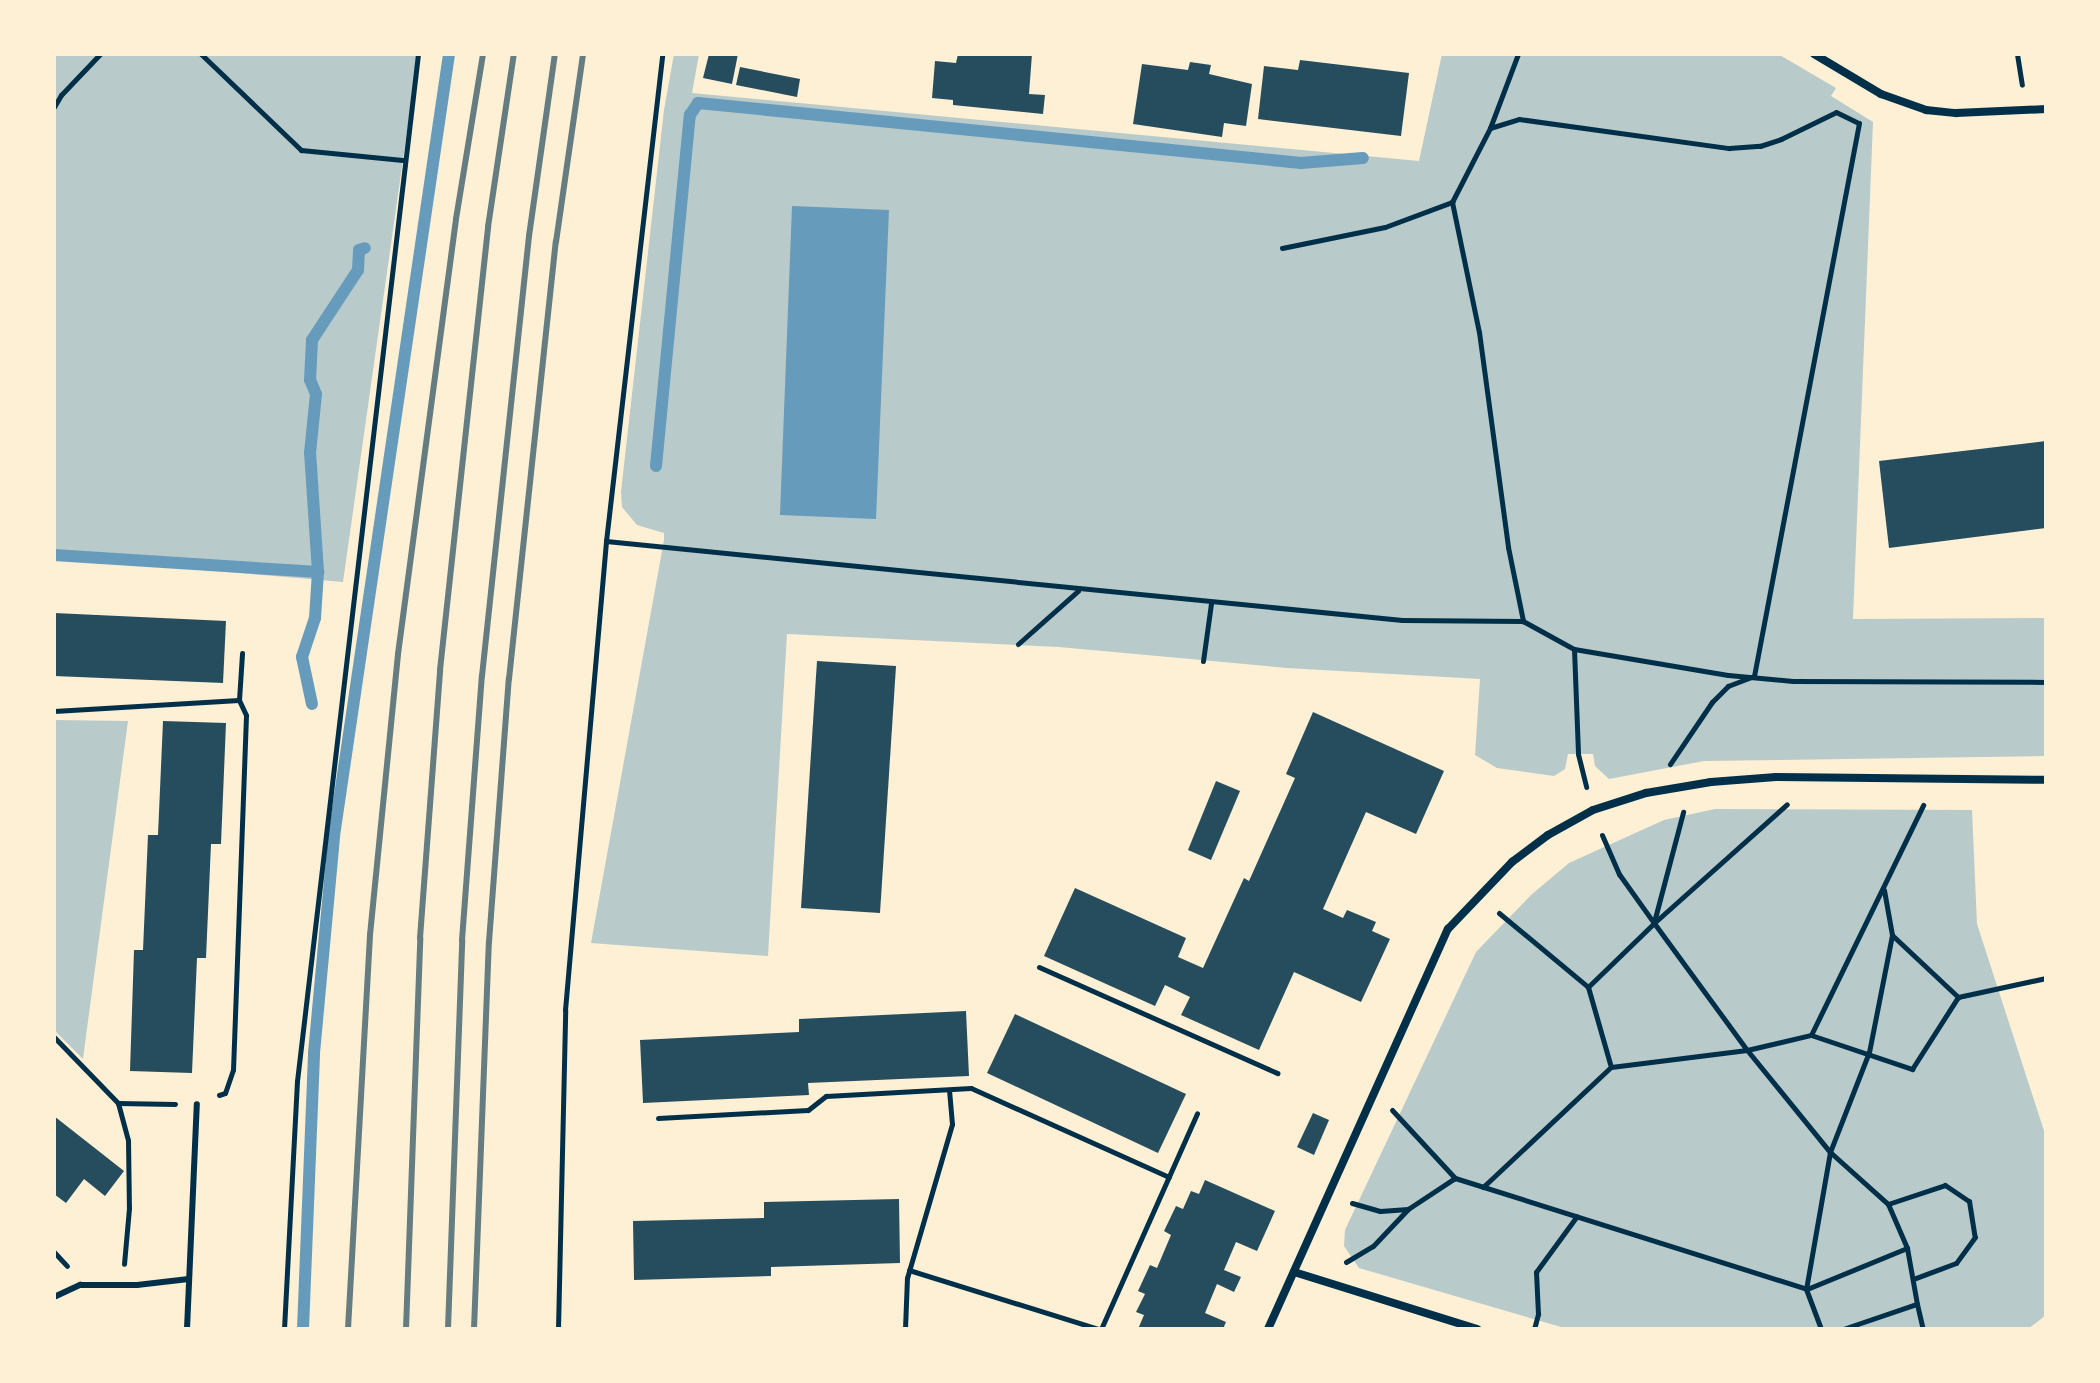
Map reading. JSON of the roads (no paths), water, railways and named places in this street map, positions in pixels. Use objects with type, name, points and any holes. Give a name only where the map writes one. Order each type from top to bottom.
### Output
[{"type":"street","points":[[1814,54],[1881,94],[1926,110],[1956,113],[2046,109]]},
{"type":"street","points":[[1268,1329],[1448,929],[1512,862],[1548,835],[1593,810],[1657,791],[1711,782],[1776,777],[2046,780]]},
{"type":"street","points":[[1294,1272],[1477,1329]]},
{"type":"lane","points":[[187,1329],[197,1104]]},
{"type":"lane","points":[[54,1297],[80,1285],[189,1279]]},
{"type":"water","points":[[792,206],[889,210],[876,519],[780,515]]},
{"type":"waterway","points":[[303,1329],[314,1053],[334,836],[449,54]]},
{"type":"waterway","points":[[656,466],[690,115],[698,103],[1301,163],[1363,158]]},
{"type":"waterway","points":[[54,555],[318,572],[310,453],[316,394],[310,380],[312,340],[358,270],[359,250],[365,248]]},
{"type":"waterway","points":[[312,704],[302,657],[315,618],[318,572]]},
{"type":"railway","points":[[348,1329],[370,935],[398,654],[456,219],[483,54]]},
{"type":"railway","points":[[406,1329],[420,938],[440,670],[488,227],[514,54]]},
{"type":"railway","points":[[448,1329],[462,940],[482,676],[529,236],[555,54]]},
{"type":"railway","points":[[474,1329],[489,942],[509,679],[556,242],[583,54]]}]
